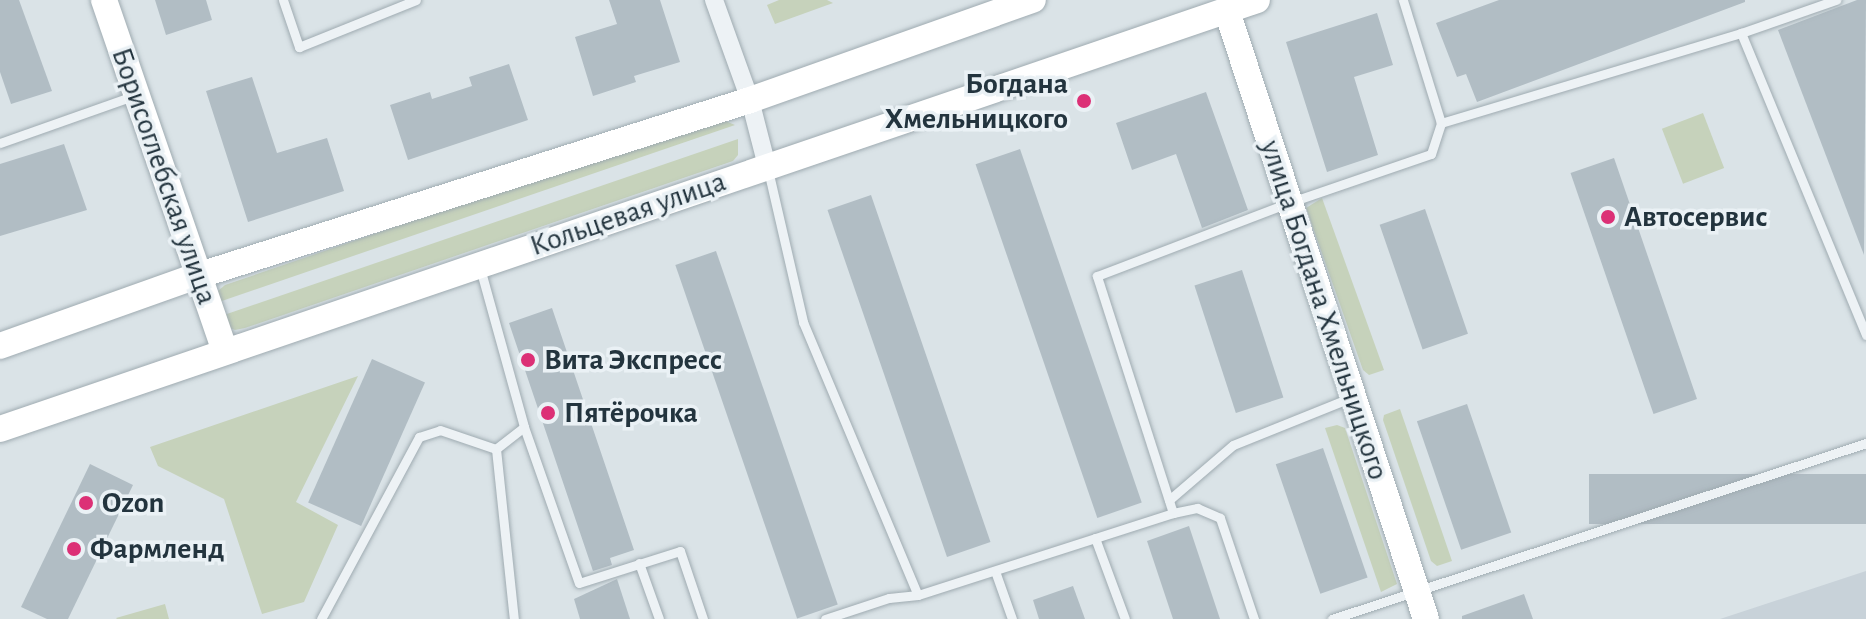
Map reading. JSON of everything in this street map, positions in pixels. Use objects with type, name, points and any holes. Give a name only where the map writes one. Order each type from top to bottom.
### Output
[{"type":"main road","name":"Борисоглебская улица","points":[[104,0],[225,351]]},
{"type":"main road","points":[[0,346],[197,276],[750,100],[1033,0]]},
{"type":"main road","name":"Кольцевая улица","points":[[0,429],[1225,5],[1257,0]]},
{"type":"main road","name":"улица Богдана Хмельницкого","points":[[1225,5],[1426,619]]},
{"type":"street","points":[[714,0],[750,100],[767,166]]},
{"type":"lane","points":[[283,0],[299,47],[416,0]]},
{"type":"lane","points":[[1173,513],[1097,276],[1288,203],[1431,154],[1441,123],[1403,0]]},
{"type":"lane","points":[[1441,123],[1741,33],[1836,0]]},
{"type":"lane","points":[[1741,33],[1866,335]]},
{"type":"lane","points":[[0,143],[137,95]]},
{"type":"lane","points":[[767,166],[803,322],[918,595]]},
{"type":"lane","points":[[479,265],[524,427],[579,583],[680,551],[703,619]]},
{"type":"lane","points":[[1169,500],[1233,445],[1353,397]]},
{"type":"lane","points":[[496,449],[524,427]]},
{"type":"lane","points":[[321,619],[419,437],[440,430],[496,449]]},
{"type":"lane","points":[[1332,619],[1866,443]]},
{"type":"lane","points":[[496,449],[514,619]]},
{"type":"lane","points":[[825,619],[889,598],[918,595],[1197,508],[1220,518],[1254,619]]},
{"type":"lane","points":[[1095,538],[1125,619]]},
{"type":"lane","points":[[639,563],[659,619]]},
{"type":"lane","points":[[995,571],[1012,619]]},
{"type":"shaded area","points":[[1866,571],[1866,619],[1720,619]]},
{"type":"green space","points":[[779,0],[827,0],[833,3],[775,24],[767,5]]},
{"type":"green space","points":[[1703,113],[1724,168],[1683,184],[1662,129]]},
{"type":"green space","points":[[716,117],[735,125],[216,303],[218,291],[225,285]]},
{"type":"green space","points":[[738,139],[738,155],[733,161],[245,328],[235,330],[225,326],[221,316]]},
{"type":"green space","points":[[1322,198],[1384,370],[1369,375],[1363,370],[1306,208]]},
{"type":"green space","points":[[358,376],[296,502],[338,525],[304,602],[262,614],[224,499],[158,466],[150,447]]},
{"type":"green space","points":[[1400,409],[1452,561],[1437,566],[1431,561],[1383,420],[1384,415]]},
{"type":"green space","points":[[1337,425],[1345,428],[1397,584],[1381,592],[1325,428]]},
{"type":"green space","points":[[165,604],[169,619],[116,618]]},
{"type":"building","points":[[0,0],[19,0],[52,91],[11,104],[0,72]]},
{"type":"building","points":[[155,0],[206,0],[212,20],[166,35]]},
{"type":"building","points":[[609,0],[660,0],[680,62],[634,76],[636,82],[593,96],[575,37],[617,24]]},
{"type":"building","points":[[1499,0],[1745,2],[1477,102],[1466,74],[1457,77],[1436,23]]},
{"type":"building","points":[[1857,0],[1866,0],[1864,255],[1778,30]]},
{"type":"building","points":[[1377,13],[1393,65],[1354,77],[1378,155],[1327,172],[1286,42]]},
{"type":"building","points":[[509,64],[528,120],[408,160],[390,105],[430,92],[432,99],[472,86],[469,77]]},
{"type":"building","points":[[252,77],[277,153],[327,138],[344,191],[248,222],[206,91]]},
{"type":"building","points":[[1206,92],[1248,210],[1202,228],[1176,154],[1132,170],[1116,123]]},
{"type":"building","points":[[64,144],[87,210],[0,236],[0,164]]},
{"type":"building","points":[[1020,149],[1142,503],[1097,518],[976,164]]},
{"type":"building","points":[[1614,158],[1697,399],[1654,414],[1571,173]]},
{"type":"building","points":[[871,195],[990,542],[947,557],[828,210]]},
{"type":"building","points":[[1425,209],[1468,334],[1423,349],[1380,225]]},
{"type":"building","points":[[716,251],[838,605],[797,619],[675,265]]},
{"type":"building","points":[[1242,270],[1283,397],[1236,413],[1194,285]]},
{"type":"building","points":[[552,308],[634,550],[610,558],[612,565],[593,571],[509,323]]},
{"type":"building","points":[[372,359],[425,383],[361,526],[308,502]]},
{"type":"building","points":[[1467,404],[1511,533],[1461,550],[1417,421]]},
{"type":"building","points":[[1323,448],[1368,578],[1320,594],[1276,464]]},
{"type":"building","points":[[90,464],[133,485],[68,619],[47,619],[21,607]]},
{"type":"building","points":[[1589,474],[1866,474],[1866,524],[1589,524]]},
{"type":"building","points":[[1189,526],[1220,619],[1173,619],[1147,541]]},
{"type":"building","points":[[617,579],[630,619],[580,619],[574,599]]},
{"type":"building","points":[[1073,586],[1085,619],[1039,619],[1033,600]]},
{"type":"building","points":[[1524,594],[1533,619],[1462,619],[1462,616]]},
{"type":"place","name":"Богдана Хмельницкого","points":[[1084,101]]},
{"type":"place","name":"Автосервис","points":[[1608,217]]},
{"type":"place","name":"Вита Экспресс","points":[[528,360]]},
{"type":"place","name":"Пятёрочка","points":[[548,413]]},
{"type":"place","name":"Ozon","points":[[86,503]]},
{"type":"place","name":"Фармленд","points":[[74,549]]}]
